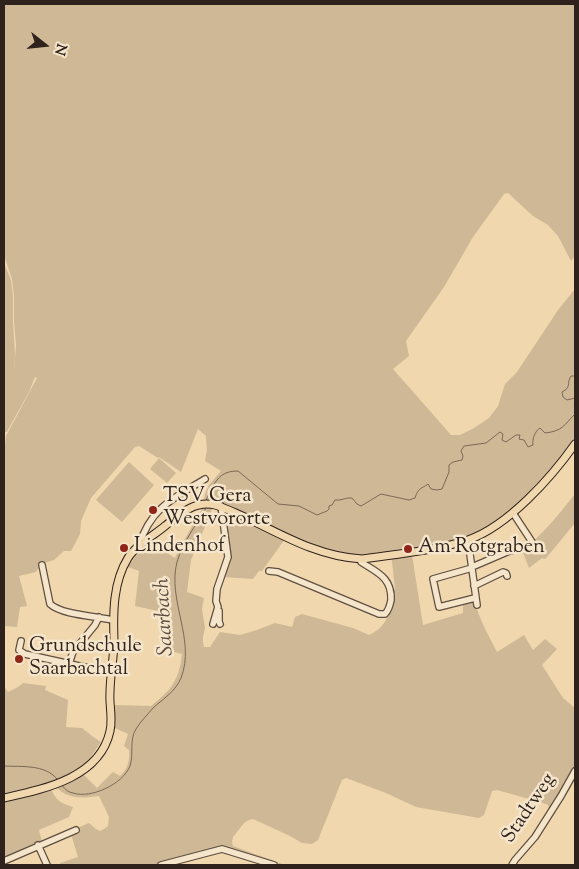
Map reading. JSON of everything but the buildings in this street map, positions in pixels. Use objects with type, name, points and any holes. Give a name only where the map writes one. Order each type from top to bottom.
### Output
[{"type":"main road","points":[[4,798],[52,785],[78,774],[90,766],[98,757],[111,728],[110,694],[114,640],[113,620],[118,579],[128,558],[139,546],[185,510],[200,504],[209,503],[221,506],[313,549],[338,556],[360,559],[438,548],[468,540],[481,534],[513,513],[546,480],[575,444]]},
{"type":"street","points":[[139,546],[143,534],[156,514],[169,502],[205,479]]},
{"type":"street","points":[[220,624],[216,602],[217,589],[228,557],[221,506]]},
{"type":"street","points":[[513,513],[532,542]]},
{"type":"street","points":[[468,540],[477,605]]},
{"type":"street","points":[[475,598],[439,607],[433,579],[472,568],[518,549]]},
{"type":"street","points":[[269,571],[278,572],[380,614],[385,614],[389,610],[391,599],[389,586],[380,574],[361,562],[360,559]]},
{"type":"street","points":[[42,565],[50,604],[72,613],[113,620]]},
{"type":"street","points":[[474,586],[503,572],[506,572],[507,576]]},
{"type":"street","points":[[213,624],[218,607]]},
{"type":"street","points":[[69,664],[73,652],[99,617]]},
{"type":"street","points":[[22,641],[19,650],[26,654],[112,673]]},
{"type":"street","name":"Stadtweg","points":[[512,865],[535,837],[575,771]]},
{"type":"street","points":[[4,861],[76,830]]},
{"type":"street","points":[[38,845],[47,865]]},
{"type":"street","points":[[160,865],[222,849],[274,865]]},
{"type":"shaded area","points":[[4,4],[575,4],[575,256],[571,261],[558,236],[548,225],[533,216],[508,193],[504,194],[473,237],[444,287],[406,341],[409,356],[393,369],[451,435],[460,435],[489,418],[498,406],[505,384],[517,372],[558,310],[575,289],[575,441],[546,477],[512,510],[494,524],[479,532],[412,555],[423,625],[463,613],[463,603],[474,600],[481,620],[497,652],[524,635],[533,650],[545,639],[557,649],[542,665],[563,698],[575,708],[575,779],[539,836],[515,865],[509,865],[545,817],[549,809],[548,805],[497,790],[492,791],[484,815],[479,818],[416,807],[346,778],[342,780],[318,840],[312,844],[302,843],[253,819],[244,823],[233,837],[233,846],[285,865],[264,865],[233,854],[221,853],[173,865],[60,865],[60,863],[78,857],[70,831],[89,823],[100,831],[108,826],[109,817],[99,796],[79,797],[67,795],[52,782],[4,794],[4,686],[8,692],[23,683],[46,686],[45,690],[68,700],[66,727],[82,728],[101,742],[88,761],[78,769],[97,788],[113,772],[120,776],[129,761],[129,750],[124,746],[128,734],[115,728],[114,705],[151,706],[173,684],[179,671],[182,654],[166,650],[172,614],[135,606],[139,571],[128,567],[136,556],[151,543],[175,558],[203,507],[209,485],[221,471],[205,461],[207,450],[206,436],[198,429],[181,472],[139,446],[135,447],[91,498],[81,521],[80,534],[71,551],[64,551],[54,560],[44,563],[36,572],[19,576],[27,606],[20,607],[17,627],[4,626],[4,459],[6,436],[37,378],[35,377],[7,432],[4,432],[4,263],[11,280],[13,296],[14,373],[16,345],[12,279],[4,255]],"holes":[[[213,507],[223,510],[230,558],[223,577],[253,579],[259,571],[262,571],[285,539],[315,552],[338,559],[357,560],[390,557],[395,589],[392,590],[390,611],[385,622],[369,635],[353,628],[302,614],[295,617],[292,627],[275,623],[240,635],[220,632],[210,647],[204,647],[203,637],[205,628],[202,609],[204,598],[187,592],[191,560]]]},
{"type":"shaded area","points":[[159,458],[176,473],[167,483],[150,469]]},
{"type":"shaded area","points":[[129,462],[154,485],[122,522],[96,500]]},
{"type":"shaded area","points":[[575,494],[575,523],[545,559],[542,558],[529,568],[522,550],[544,531]]},
{"type":"shaded area","points":[[51,788],[59,801],[73,807],[69,817],[39,830],[42,842],[4,859],[4,801]]},
{"type":"waterway","name":"Saarbach","points":[[575,376],[571,376],[568,387],[562,392],[563,397],[567,400],[575,398]]},
{"type":"waterway","name":"Saarbach","points":[[206,501],[211,489],[219,478],[228,472],[238,471],[278,504],[299,506],[317,515],[327,511],[335,500],[352,498],[361,506],[381,494],[409,500],[415,498],[419,490],[428,484],[431,489],[442,489],[449,472],[449,465],[462,460],[461,451],[464,446],[486,443],[500,432],[503,434],[502,440],[506,442],[516,435],[520,435],[519,439],[524,440],[528,447],[533,445],[534,435],[540,428],[545,433],[556,431],[563,427],[575,414]]},
{"type":"waterway","name":"Saarbach","points":[[61,784],[66,790],[71,792],[89,794],[106,789],[121,779],[130,766],[133,738],[136,729],[153,708],[179,683],[185,664],[185,649],[176,591],[175,576],[177,562],[186,541],[206,508]]},
{"type":"waterway","name":"Saarbach","points":[[4,766],[39,769],[52,774],[57,779]]},
{"type":"place","name":"TSV Gera Westvororte","points":[[153,510]]},
{"type":"place","name":"Lindenhof","points":[[124,548]]},
{"type":"place","name":"Am Rotgraben","points":[[408,549]]},
{"type":"place","name":"Grundschule Saarbachtal","points":[[19,659]]}]
